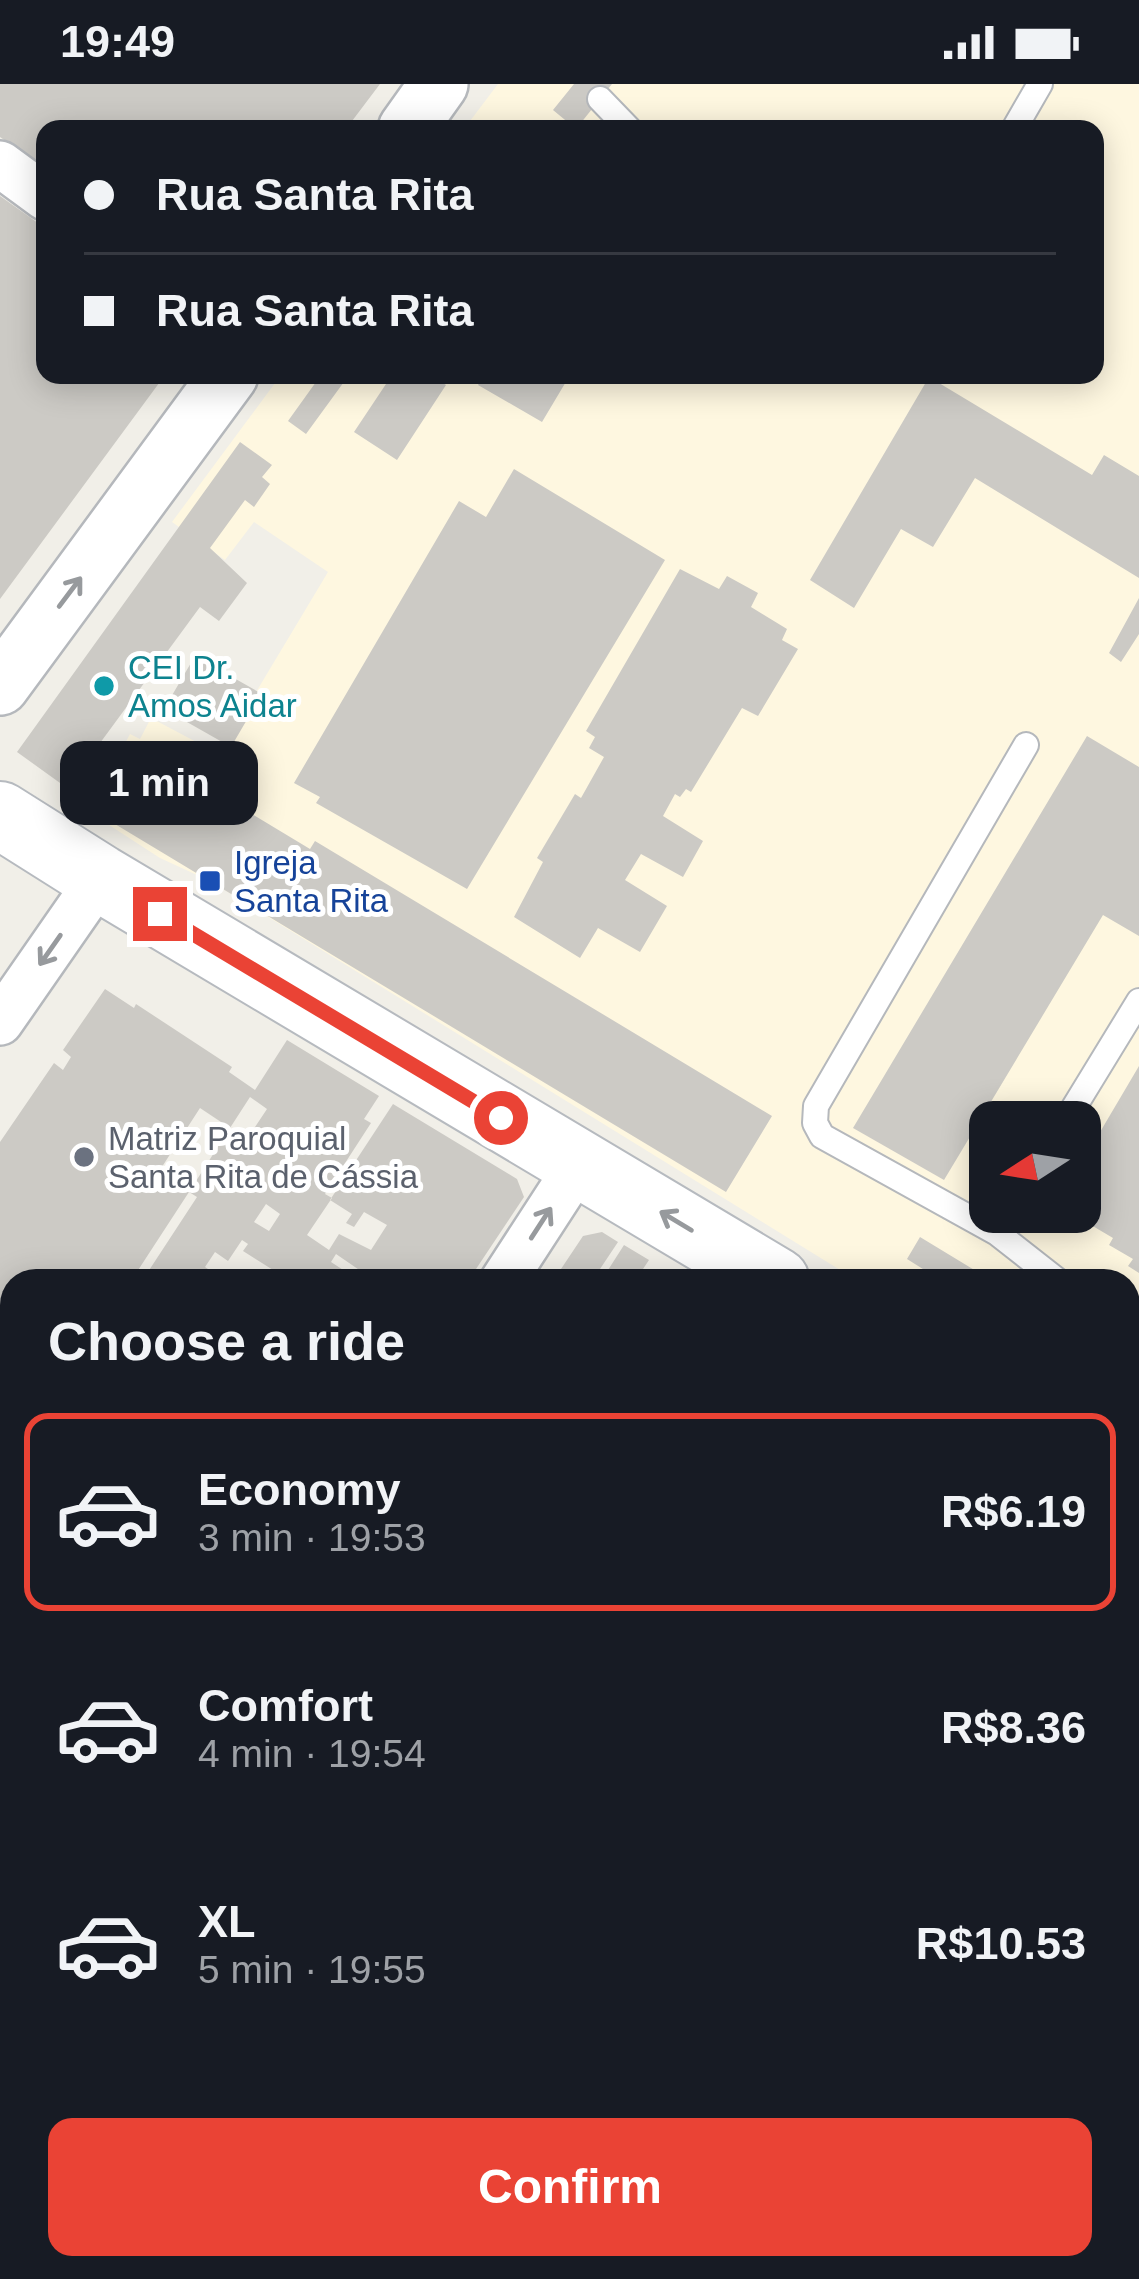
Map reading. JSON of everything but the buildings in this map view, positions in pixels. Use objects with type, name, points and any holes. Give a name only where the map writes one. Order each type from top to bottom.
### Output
[{"type":"main road","points":[[0,814],[756,1269]]},
{"type":"street","points":[[414,120],[440,84]]},
{"type":"street","points":[[0,164],[36,190]]},
{"type":"street","points":[[0,686],[223,384]]},
{"type":"street","points":[[0,1022],[100,878]]},
{"type":"street","points":[[511,1269],[579,1164]]},
{"type":"lane","points":[[1019,120],[1040,84]]},
{"type":"lane","points":[[600,99],[620,120]]},
{"type":"lane","points":[[969,1205],[822,1136],[815,1123],[816,1106],[1025,745]]},
{"type":"lane","points":[[1078,1101],[1139,1001]]},
{"type":"lane","points":[[1014,1233],[1047,1269]]},
{"type":"shaded area","points":[[498,84],[1139,84],[1139,1269],[839,1269],[210,881],[160,858],[89,812],[130,734],[140,739],[151,718],[219,754],[328,572],[254,522],[225,560],[172,522],[274,384],[1104,384],[1104,120],[471,120]]},
{"type":"place","name":"CEI Dr. Amos Aidar","points":[[104,686]]},
{"type":"place","name":"Igreja Santa Rita","points":[[210,881]]},
{"type":"place","name":"Matriz Paroquial Santa Rita de Cássia","points":[[84,1157]]},
{"type":"route","points":[[160,914],[501,1118]]}]
